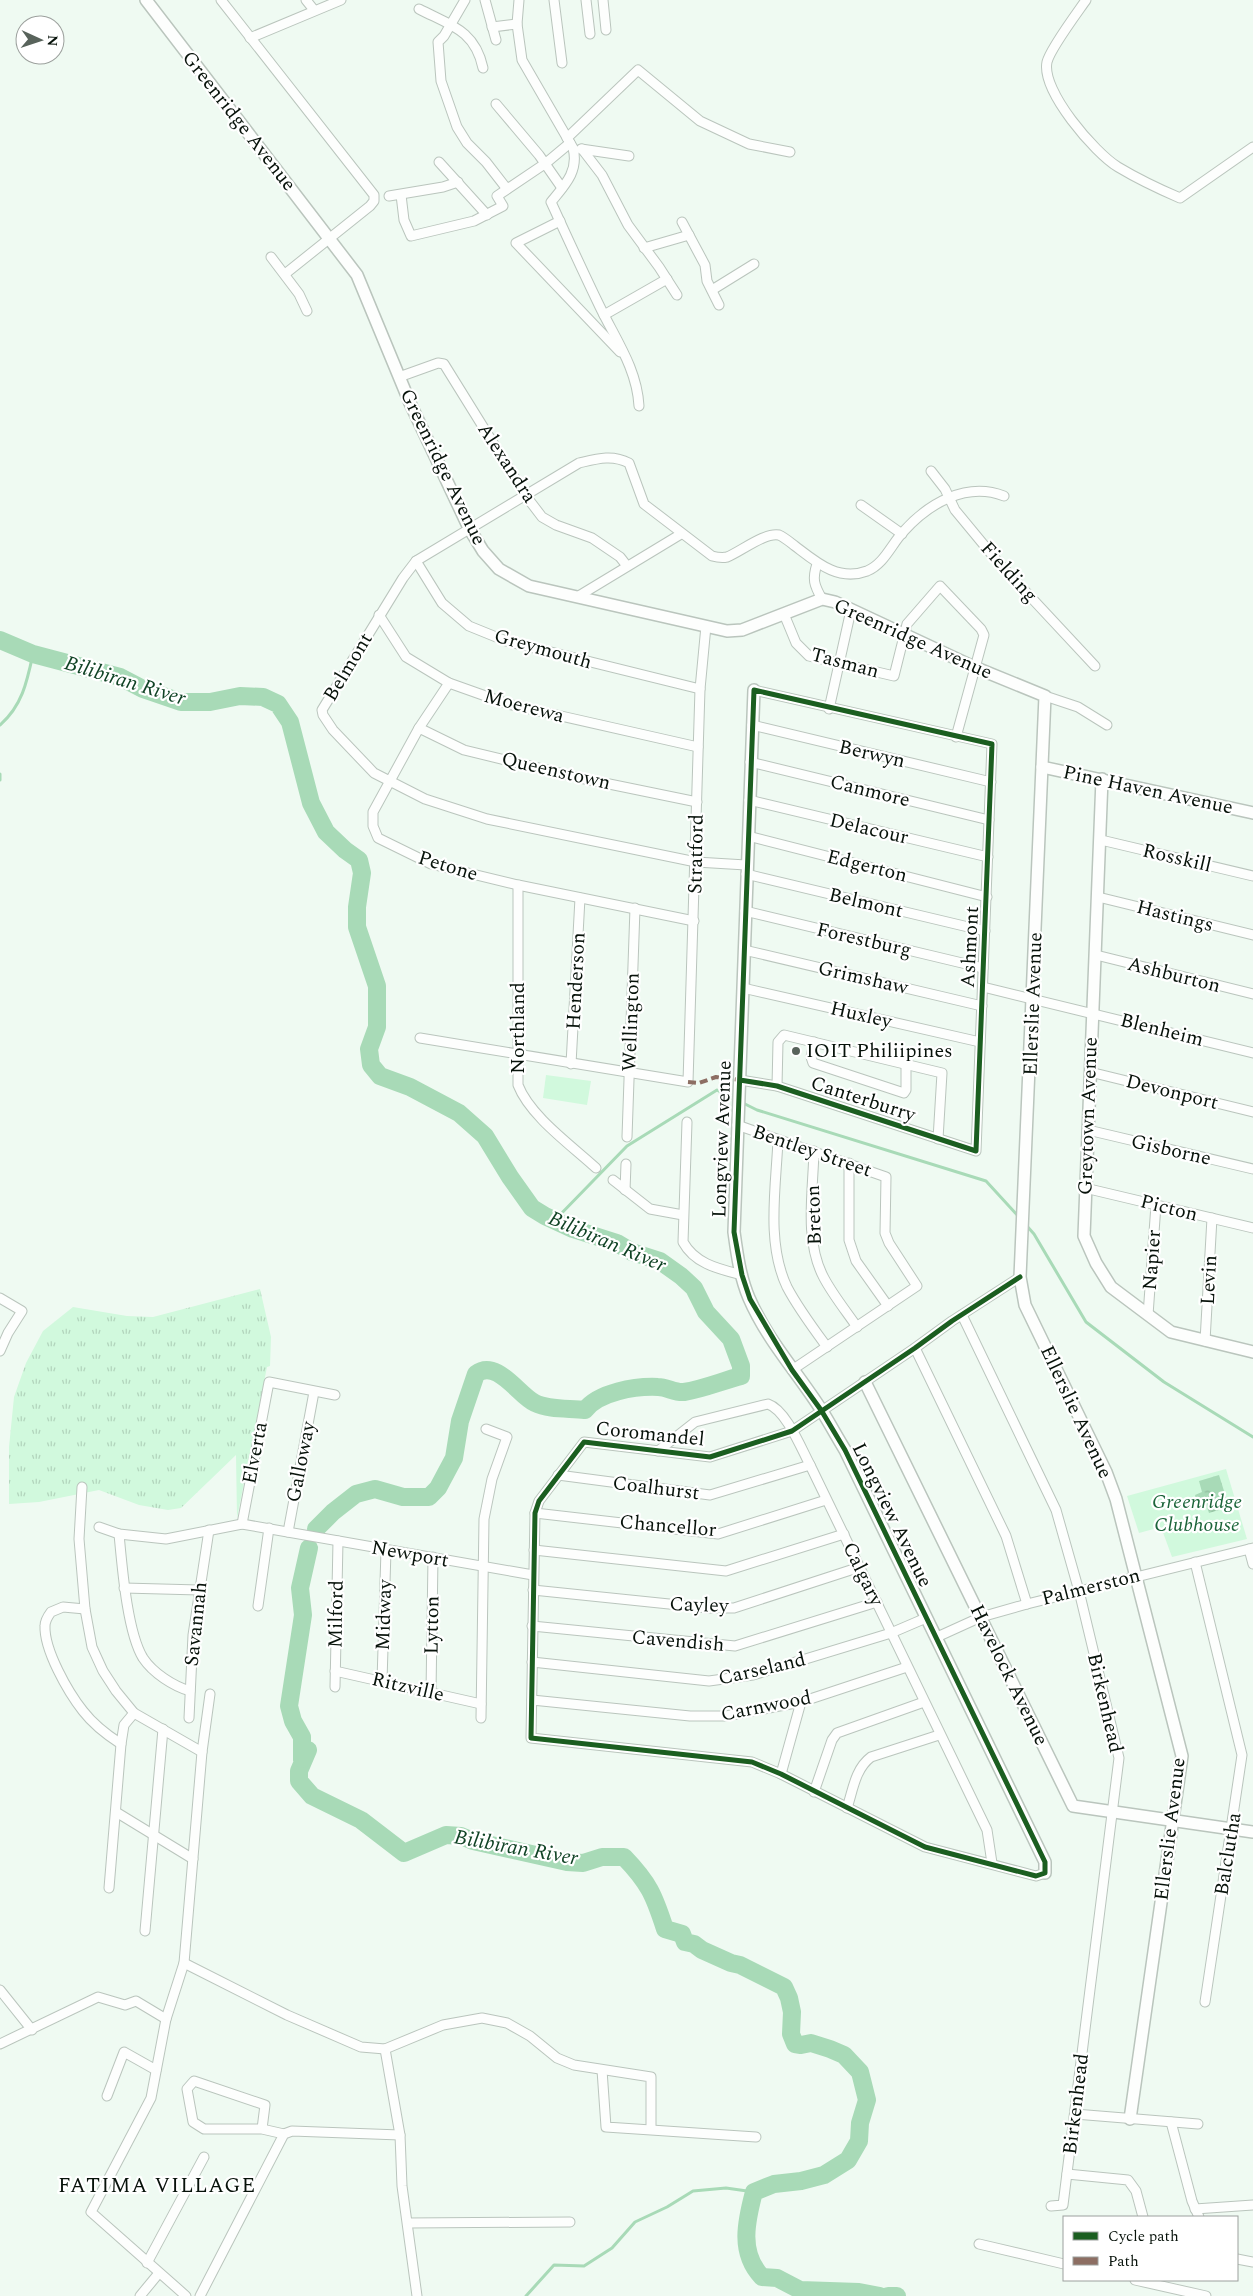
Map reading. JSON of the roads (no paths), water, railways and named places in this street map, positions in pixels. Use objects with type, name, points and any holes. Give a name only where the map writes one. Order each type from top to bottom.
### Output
[{"type":"street","name":"Greenridge Avenue","points":[[146,0],[357,275],[399,377],[469,528],[483,551],[499,569],[529,586],[727,631],[742,630],[822,599],[835,602],[974,667],[1078,708],[1107,725]]},
{"type":"street","points":[[221,0],[374,195],[374,201],[370,206],[331,239],[284,274]]},
{"type":"street","points":[[306,0],[314,10]]},
{"type":"street","points":[[250,38],[341,0]]},
{"type":"street","points":[[465,0],[438,42],[441,81],[456,127],[467,143],[486,162],[507,189]]},
{"type":"street","points":[[486,0],[496,40]]},
{"type":"street","points":[[519,0],[518,24],[522,60],[573,144],[602,175],[628,225],[677,295]]},
{"type":"street","points":[[554,0],[562,62]]},
{"type":"street","points":[[586,0],[590,34]]},
{"type":"street","points":[[603,0],[606,30]]},
{"type":"street","points":[[1086,0],[1047,62],[1050,86],[1074,125],[1116,166],[1180,198],[1253,147]]},
{"type":"street","points":[[419,9],[450,25],[473,41],[480,51],[483,68]]},
{"type":"street","points":[[492,27],[518,24]]},
{"type":"street","points":[[401,196],[404,220],[411,236],[474,221],[504,206],[497,196],[573,144],[638,70],[700,121],[749,144],[790,152]]},
{"type":"street","points":[[496,104],[546,163],[562,188]]},
{"type":"street","points":[[573,144],[629,156]]},
{"type":"street","points":[[573,144],[575,168],[571,178],[551,202],[604,315],[628,359],[638,388],[639,406]]},
{"type":"street","points":[[439,162],[487,215]]},
{"type":"street","points":[[389,196],[401,196],[443,188],[458,182]]},
{"type":"street","points":[[560,221],[516,243],[628,359]]},
{"type":"street","points":[[682,222],[704,265],[707,281],[719,305]]},
{"type":"street","points":[[644,248],[689,235]]},
{"type":"street","points":[[271,257],[299,294],[307,311]]},
{"type":"street","points":[[712,290],[754,264]]},
{"type":"street","points":[[604,315],[667,279]]},
{"type":"street","name":"Alexandra","points":[[399,377],[438,363],[444,364],[526,496],[542,517],[592,538],[620,557],[627,566]]},
{"type":"street","name":"Belmont","points":[[817,564],[780,535],[770,535],[725,557],[712,556],[644,504],[629,463],[621,459],[601,458],[579,463],[416,561],[380,615],[322,710],[323,715],[332,730],[374,773],[425,799],[486,819],[696,862],[746,870],[985,931]]},
{"type":"street","name":"Fielding","points":[[931,471],[945,489],[955,510],[998,562],[1095,666]]},
{"type":"street","points":[[822,599],[814,584],[813,576],[817,564],[842,574],[867,571],[890,552],[902,534],[920,514],[949,498],[962,492],[975,490],[990,491],[1004,496]]},
{"type":"street","points":[[861,505],[902,534]]},
{"type":"street","points":[[577,597],[682,534]]},
{"type":"street","name":"Greymouth","points":[[416,561],[442,603],[469,626],[506,641],[700,689]]},
{"type":"street","name":"Tasman","points":[[784,614],[796,643],[809,656],[894,676],[907,624],[940,586],[981,629],[984,635],[956,737]]},
{"type":"street","points":[[829,709],[851,610]]},
{"type":"street","name":"Moerewa","points":[[380,615],[406,657],[449,683],[508,704],[698,747]]},
{"type":"street","name":"Stratford","points":[[630,1073],[688,1082],[700,689],[706,626]]},
{"type":"street","name":"Petone","points":[[449,683],[419,728],[373,812],[373,826],[378,838],[431,864],[518,885],[694,921]]},
{"type":"street","points":[[754,690],[829,709],[956,737]]},
{"type":"street","name":"Longview Avenue","points":[[754,690],[734,1232],[742,1275],[750,1299],[792,1370],[821,1410],[845,1450],[1045,1862],[1046,1873]]},
{"type":"street","name":"Ellerslie Avenue","points":[[1045,696],[1020,1277],[1025,1305],[1106,1472],[1116,1499],[1182,1756],[1130,2119]]},
{"type":"street","name":"Berwyn","points":[[752,726],[991,782]]},
{"type":"street","name":"Queenstown","points":[[419,728],[464,750],[580,778],[697,802]]},
{"type":"street","name":"Ashmont","points":[[956,737],[992,744],[976,1151]]},
{"type":"street","name":"Canmore","points":[[750,762],[989,820]]},
{"type":"street","name":"Pine Haven Avenue","points":[[1042,767],[1253,813]]},
{"type":"street","name":"Greytown Avenue","points":[[1102,779],[1084,1236],[1096,1263],[1111,1287],[1171,1332],[1253,1352]]},
{"type":"street","name":"Delacour","points":[[749,800],[988,857]]},
{"type":"street","name":"Edgerton","points":[[748,836],[987,897]]},
{"type":"street","name":"Rosskill","points":[[1101,840],[1253,876]]},
{"type":"street","name":"Northland","points":[[518,885],[518,1085],[522,1096],[535,1112],[596,1168]]},
{"type":"street","name":"Hastings","points":[[1098,897],[1253,936]]},
{"type":"street","name":"Henderson","points":[[571,1064],[580,898]]},
{"type":"street","name":"Wellington","points":[[628,1137],[635,908]]},
{"type":"street","name":"Forestburg","points":[[745,911],[983,968]]},
{"type":"street","name":"Grimshaw","points":[[744,950],[982,1006]]},
{"type":"street","name":"Ashburton","points":[[1096,955],[1253,994]]},
{"type":"street","name":"Huxley","points":[[742,988],[980,1042]]},
{"type":"street","name":"Blenheim","points":[[983,988],[1253,1053]]},
{"type":"street","points":[[777,1086],[778,1042],[784,1035],[942,1073],[938,1139]]},
{"type":"street","points":[[420,1038],[630,1073]]},
{"type":"street","points":[[814,1042],[812,1063],[904,1093],[906,1090],[906,1064]]},
{"type":"street","name":"Devonport","points":[[1090,1072],[1253,1112]]},
{"type":"street","name":"Canterburry","points":[[740,1080],[777,1086],[976,1151]]},
{"type":"street","points":[[687,1122],[683,1242],[686,1248],[707,1266],[742,1275]]},
{"type":"street","name":"Bentley Street","points":[[737,1125],[886,1177],[885,1234],[917,1286],[888,1306]]},
{"type":"street","name":"Gisborne","points":[[1088,1130],[1253,1169]]},
{"type":"street","points":[[778,1140],[775,1246],[787,1285],[802,1313],[827,1347]]},
{"type":"street","name":"Breton","points":[[814,1151],[812,1223],[816,1254],[824,1278],[856,1327]]},
{"type":"street","points":[[792,1370],[888,1306],[856,1261],[850,1240],[850,1163]]},
{"type":"street","points":[[625,1190],[626,1164]]},
{"type":"street","points":[[612,1180],[650,1209],[683,1215]]},
{"type":"street","name":"Picton","points":[[1085,1188],[1253,1228]]},
{"type":"street","name":"Napier","points":[[1148,1315],[1156,1205]]},
{"type":"street","name":"Levin","points":[[1205,1341],[1212,1218]]},
{"type":"street","name":"Coromandel","points":[[781,1774],[752,1762],[531,1738],[535,1513],[539,1501],[584,1442],[710,1456],[792,1431],[1020,1277]]},
{"type":"street","points":[[0,1298],[22,1311],[8,1333],[0,1351]]},
{"type":"street","name":"Birkenhead","points":[[962,1315],[1056,1510],[1079,1591],[1119,1758],[1063,2205],[1051,2206]]},
{"type":"street","points":[[916,1348],[1006,1536],[1027,1604]]},
{"type":"street","name":"Elverta","points":[[242,1524],[269,1382],[314,1392]]},
{"type":"street","name":"Havelock Avenue","points":[[865,1382],[1073,1806],[1253,1832]]},
{"type":"street","points":[[314,1392],[335,1395]]},
{"type":"street","name":"Galloway","points":[[288,1532],[314,1392]]},
{"type":"street","name":"Calgary","points":[[658,1451],[695,1422],[768,1404],[776,1407],[792,1431],[810,1465],[939,1735],[987,1830],[992,1863]]},
{"type":"street","points":[[481,1718],[484,1519],[492,1479],[507,1437],[486,1428]]},
{"type":"street","name":"Coalhurst","points":[[558,1475],[710,1495],[810,1465]]},
{"type":"street","points":[[82,1487],[79,1539],[85,1609],[92,1647],[103,1671],[134,1713],[202,1752]]},
{"type":"street","name":"Chancellor","points":[[535,1513],[718,1534],[826,1500]]},
{"type":"street","name":"Newport","points":[[99,1527],[119,1534],[166,1539],[242,1524],[533,1575]]},
{"type":"street","points":[[258,1606],[270,1528]]},
{"type":"street","name":"Savannah","points":[[189,1718],[192,1635],[209,1530]]},
{"type":"street","points":[[119,1534],[124,1588],[135,1635],[144,1658],[168,1681],[190,1691]]},
{"type":"street","points":[[534,1550],[726,1572],[844,1534]]},
{"type":"street","name":"Milford","points":[[335,1688],[338,1541]]},
{"type":"street","points":[[1251,1549],[1253,1564]]},
{"type":"street","name":"Palmerston","points":[[936,1637],[981,1617],[1027,1604],[1251,1549]]},
{"type":"street","name":"Midway","points":[[382,1681],[386,1550]]},
{"type":"street","name":"Lytton","points":[[431,1693],[433,1557]]},
{"type":"street","name":"Balclutha","points":[[1195,1562],[1242,1755],[1205,2002]]},
{"type":"street","name":"Cayley","points":[[533,1590],[708,1608],[734,1608],[860,1567]]},
{"type":"street","points":[[124,1588],[199,1590]]},
{"type":"street","name":"Cavendish","points":[[532,1626],[735,1646],[877,1602]]},
{"type":"street","points":[[85,1609],[62,1607],[51,1612],[45,1626],[47,1640],[63,1679],[83,1711],[108,1736],[121,1744]]},
{"type":"street","name":"Carseland","points":[[532,1662],[709,1681],[753,1675],[891,1633],[926,1618]]},
{"type":"street","name":"Carnwood","points":[[532,1700],[690,1716],[726,1716],[801,1702],[907,1667]]},
{"type":"street","name":"Ritzville","points":[[335,1671],[481,1704]]},
{"type":"street","points":[[186,2296],[91,2212],[151,2098],[166,2019],[184,1964],[202,1752],[210,1694]]},
{"type":"street","points":[[801,1702],[781,1774],[925,1847],[1036,1876],[1046,1873]]},
{"type":"street","points":[[814,1792],[832,1740],[837,1733],[924,1702]]},
{"type":"street","points":[[109,1888],[121,1744],[124,1725],[134,1713]]},
{"type":"street","points":[[145,1931],[163,1729]]},
{"type":"street","points":[[847,1808],[862,1763],[871,1757],[939,1735]]},
{"type":"street","points":[[116,1812],[193,1859]]},
{"type":"street","points":[[184,1964],[287,2015],[361,2048],[385,2049],[443,2025],[482,2018],[507,2023],[557,2058],[574,2065],[652,2077],[651,2128]]},
{"type":"street","points":[[0,1990],[32,2030]]},
{"type":"street","points":[[0,2044],[98,1997],[125,2005],[136,2001],[166,2019]]},
{"type":"street","points":[[385,2049],[400,2135],[402,2186],[417,2296]]},
{"type":"street","points":[[107,2096],[124,2052],[156,2070]]},
{"type":"street","points":[[602,2070],[606,2127],[651,2128],[756,2137]]},
{"type":"street","points":[[262,2129],[265,2105],[194,2081],[187,2089],[193,2122],[204,2130],[262,2129],[284,2134],[292,2132],[400,2135]]},
{"type":"street","points":[[1074,2114],[1198,2124]]},
{"type":"street","points":[[1171,2122],[1197,2213],[1253,2204]]},
{"type":"street","points":[[200,2296],[284,2134]]},
{"type":"street","points":[[147,2263],[204,2157]]},
{"type":"street","name":"Birkenhead","points":[[1067,2174],[1128,2180],[1136,2192],[1143,2216]]},
{"type":"street","points":[[408,2223],[570,2222]]},
{"type":"street","points":[[979,2244],[1063,2264]]},
{"type":"street","points":[[1238,2259],[1253,2262]]},
{"type":"street","points":[[140,2296],[159,2273]]},
{"type":"street","points":[[1143,2281],[1159,2283],[1206,2296]]},
{"type":"water","points":[[1219,1475],[1229,1507],[1209,1513],[1206,1504],[1198,1506],[1195,1495],[1202,1492],[1199,1481]]},
{"type":"waterway","name":"Bilibiran River","points":[[0,640],[33,654],[120,677],[143,689],[181,702],[210,702],[240,696],[263,697],[278,704],[290,722],[311,803],[326,832],[359,860],[362,873],[357,907],[357,927],[377,986],[377,1027],[369,1049],[371,1065],[380,1076],[410,1087],[459,1113],[485,1136],[532,1208],[573,1229],[617,1243],[632,1252],[660,1261],[681,1276],[694,1288],[706,1312],[731,1339],[741,1366],[741,1376],[705,1387],[684,1392],[658,1387],[628,1389],[599,1399],[585,1410],[553,1408],[535,1403],[500,1374],[484,1370],[476,1374],[460,1421],[454,1458],[438,1488],[429,1497],[403,1497],[375,1489],[356,1494],[333,1512],[316,1529]]},
{"type":"waterway","points":[[0,725],[19,702],[26,684],[33,654]]},
{"type":"waterway","points":[[0,774],[0,780]]},
{"type":"waterway","points":[[555,1220],[627,1146],[717,1090],[735,1100]]},
{"type":"waterway","points":[[741,1102],[757,1110],[986,1181],[1019,1217]]},
{"type":"waterway","points":[[1026,1225],[1034,1234],[1086,1322],[1164,1382],[1253,1437]]},
{"type":"waterway","name":"Bilibiran River","points":[[302,1759],[302,1737],[293,1721],[289,1706],[303,1615],[300,1588],[309,1548]]},
{"type":"waterway","name":"Bilibiran River","points":[[302,1759],[308,1750],[299,1771],[299,1781],[312,1796],[361,1820],[404,1853],[446,1835],[461,1836],[473,1841],[567,1862],[583,1863],[602,1857],[624,1857],[650,1890],[665,1929],[682,1934],[685,1942],[694,1944],[702,1950],[740,1965],[784,1987],[792,2012],[791,2034],[795,2044],[811,2043],[844,2055],[860,2072],[867,2100],[860,2123],[859,2141],[848,2160],[824,2175],[801,2181],[774,2184],[754,2192],[746,2237],[750,2258],[762,2277],[777,2278],[800,2290],[859,2292],[880,2296]]},
{"type":"waterway","points":[[526,2296],[554,2265],[584,2266],[612,2248],[635,2222],[667,2207],[693,2191],[726,2188],[754,2192]]},
{"type":"waterway","name":"Bilibiran River","points":[[888,2296],[897,2296]]},
{"type":"place","name":"IOIT Philiipines","points":[[796,1051]]},
{"type":"district","name":"FATIMA VILLAGE","points":[[157,2186]]},
{"type":"park label","name":"Greenridge Clubhouse","points":[[1197,1514]]}]
